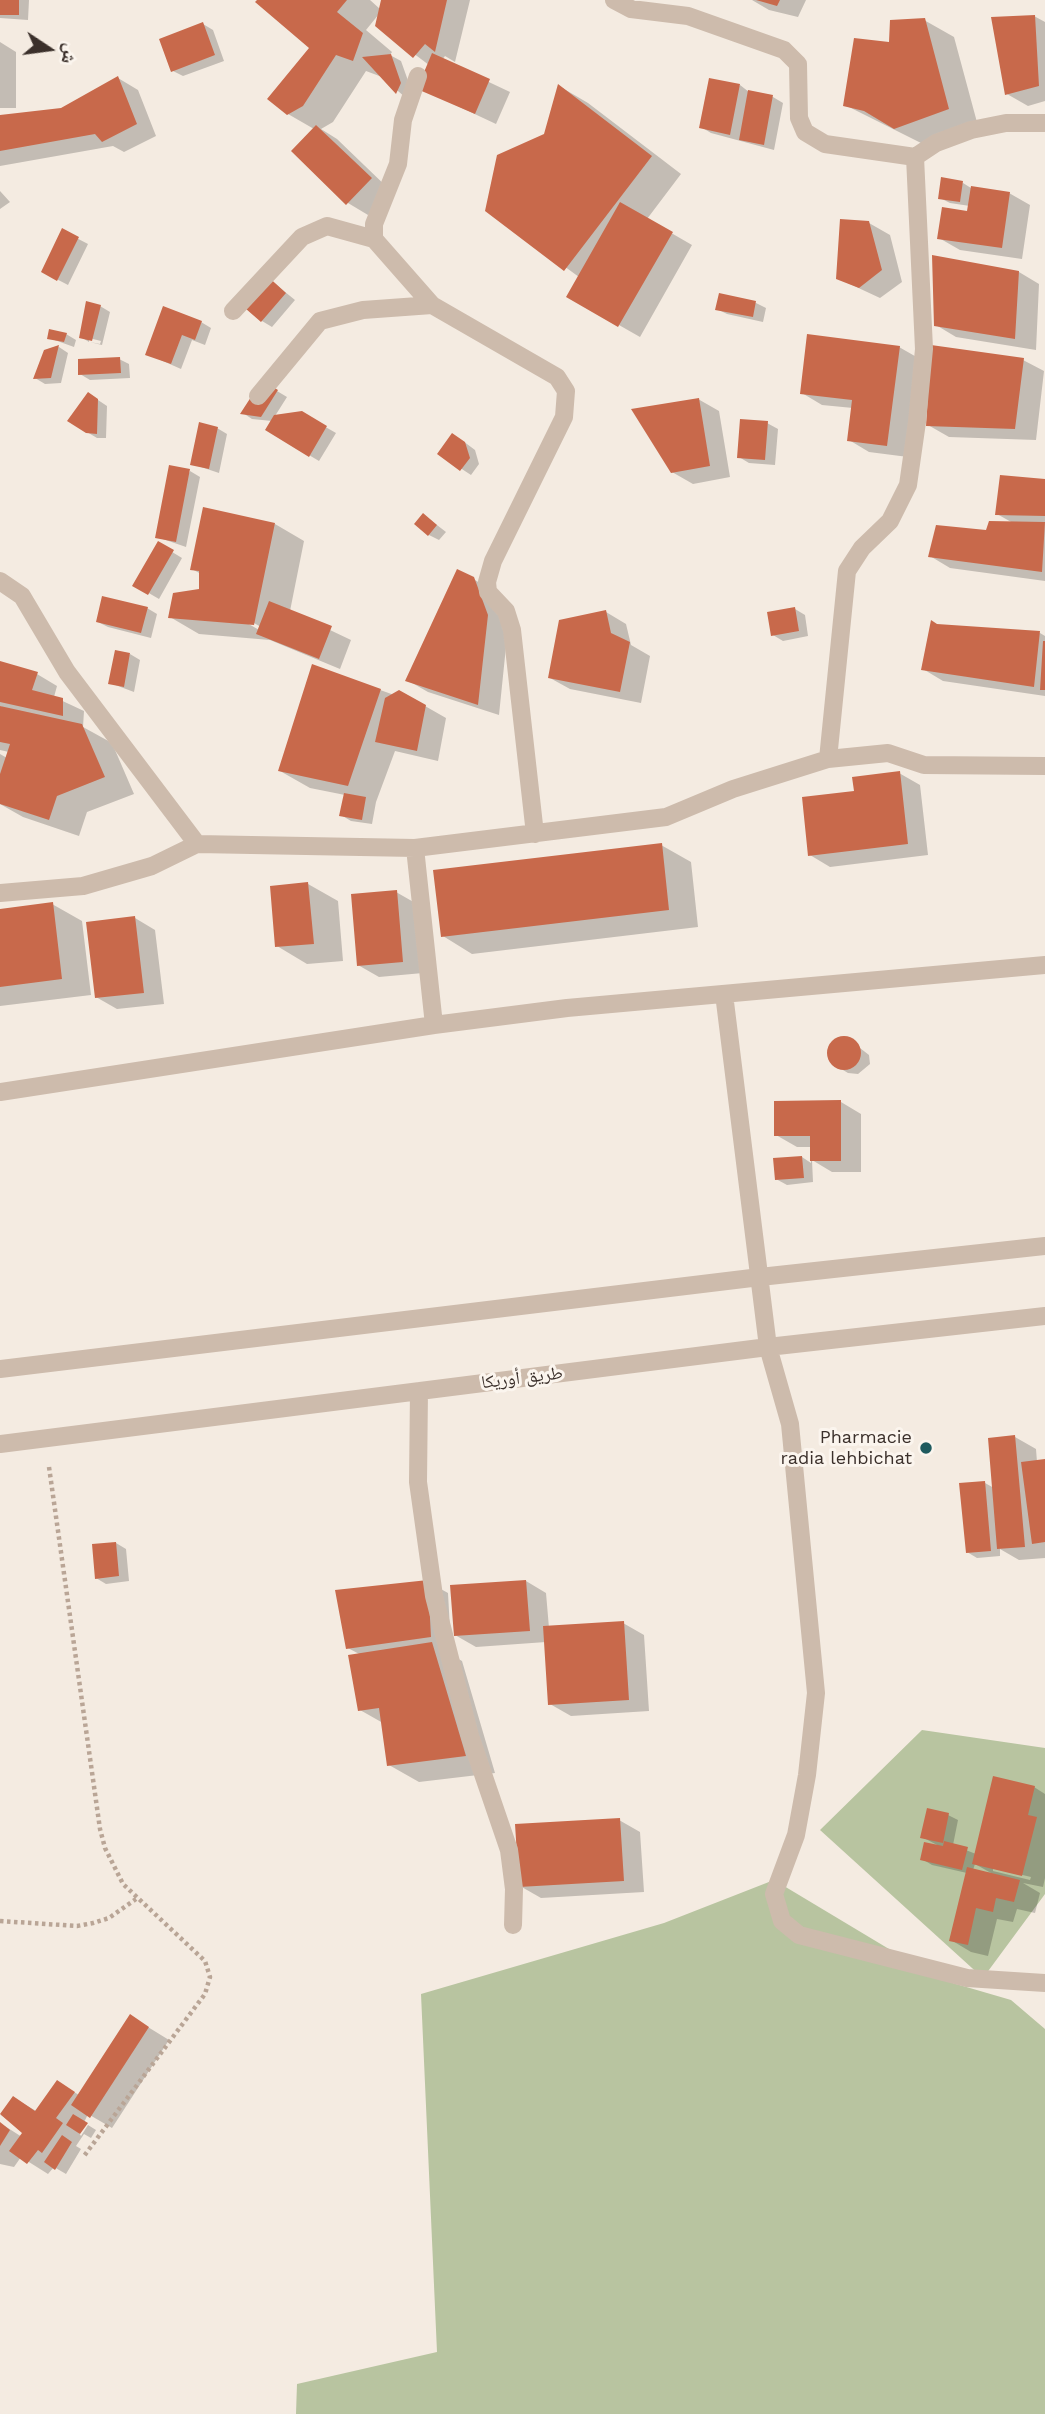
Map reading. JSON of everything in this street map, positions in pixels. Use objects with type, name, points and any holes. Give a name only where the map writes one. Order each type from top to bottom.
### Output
[{"type":"street","points":[[614,0],[631,9],[691,8],[784,50],[798,64],[799,118],[805,132],[825,144],[915,157],[936,143],[971,130],[1006,123],[1045,123]]},
{"type":"street","points":[[374,239],[374,224],[398,164],[403,120],[418,76]]},
{"type":"street","points":[[828,759],[847,571],[862,548],[890,522],[908,485],[924,349],[915,157]]},
{"type":"street","points":[[233,311],[302,237],[327,226],[374,239],[432,305],[557,377],[566,391],[564,416],[493,561],[487,582],[488,592],[506,611],[512,630],[535,834]]},
{"type":"street","points":[[258,396],[320,321],[363,310],[432,305]]},
{"type":"street","points":[[0,581],[22,596],[66,672],[197,844]]},
{"type":"street","points":[[0,893],[83,886],[152,866],[197,844],[415,848],[666,817],[733,789],[828,759],[888,753],[924,765],[1045,765]]},
{"type":"street","points":[[415,848],[433,1024]]},
{"type":"street","points":[[0,1092],[433,1024],[567,1008],[1045,965]]},
{"type":"street","points":[[724,994],[768,1347],[790,1424],[816,1693],[807,1775],[796,1835],[774,1894],[782,1921],[799,1935],[967,1978],[1045,1983]]},
{"type":"street","points":[[0,1369],[760,1277],[1045,1246]]},
{"type":"street","name":"طريق أوريكا","points":[[0,1444],[768,1347],[1045,1316]]},
{"type":"street","points":[[419,1391],[418,1482],[434,1596],[470,1736],[509,1850],[514,1889],[513,1926]]},
{"type":"path","points":[[45,1439],[100,1829],[113,1867],[136,1899],[205,1961],[210,1978],[209,1986],[84,2156]]},
{"type":"path","points":[[0,1921],[77,1926],[109,1918],[136,1899]]},
{"type":"green space","points":[[922,1730],[1045,1748],[1045,1894],[983,1978],[820,1830]]},
{"type":"green space","points":[[774,1880],[939,1979],[1011,2000],[1045,2029],[1045,2414],[296,2414],[297,2384],[437,2352],[421,1994],[664,1923]]},
{"type":"building","points":[[0,0],[19,0],[19,15],[0,15]]},
{"type":"building","points":[[347,0],[337,12],[363,33],[353,61],[336,55],[303,106],[287,115],[267,99],[309,48],[255,2]]},
{"type":"building","points":[[381,0],[447,0],[435,52],[425,44],[413,58],[375,26]]},
{"type":"building","points":[[756,0],[780,0],[777,6]]},
{"type":"building","points":[[1035,15],[1039,86],[1005,95],[991,17]]},
{"type":"building","points":[[925,18],[949,109],[894,129],[864,111],[843,106],[854,38],[889,42],[890,20]]},
{"type":"building","points":[[203,22],[215,55],[171,72],[159,39]]},
{"type":"building","points":[[432,53],[490,79],[475,114],[417,89]]},
{"type":"building","points":[[391,54],[401,83],[396,94],[362,57]]},
{"type":"building","points":[[118,76],[137,124],[102,142],[95,134],[0,151],[0,115],[61,108]]},
{"type":"building","points":[[709,78],[740,84],[730,135],[699,128]]},
{"type":"building","points":[[558,84],[652,156],[564,271],[485,211],[497,155],[544,134]]},
{"type":"building","points":[[748,90],[773,95],[764,145],[739,140]]},
{"type":"building","points":[[316,125],[372,178],[346,205],[291,151]]},
{"type":"building","points":[[941,177],[963,181],[960,202],[938,199]]},
{"type":"building","points":[[971,186],[1010,192],[1002,248],[937,239],[942,207],[967,211]]},
{"type":"building","points":[[620,202],[673,232],[618,327],[566,297]]},
{"type":"building","points":[[840,219],[869,221],[882,270],[859,288],[836,279]]},
{"type":"building","points":[[62,228],[79,237],[57,281],[41,272]]},
{"type":"building","points":[[932,255],[1019,271],[1015,339],[934,326]]},
{"type":"building","points":[[264,273],[286,293],[261,322],[238,302]]},
{"type":"building","points":[[719,293],[756,301],[753,317],[715,310]]},
{"type":"building","points":[[86,301],[101,305],[92,341],[79,338]]},
{"type":"building","points":[[163,306],[202,321],[195,340],[182,335],[171,364],[145,355]]},
{"type":"building","points":[[49,329],[67,333],[64,342],[47,339]]},
{"type":"building","points":[[807,334],[900,346],[887,446],[847,441],[852,400],[800,394]]},
{"type":"building","points":[[59,345],[51,378],[33,379],[44,350]]},
{"type":"building","points":[[931,345],[1024,358],[1015,429],[926,426]]},
{"type":"building","points":[[120,357],[121,373],[78,375],[78,359]]},
{"type":"building","points":[[262,380],[278,390],[261,417],[240,414]]},
{"type":"building","points":[[88,392],[98,399],[97,434],[86,433],[67,421]]},
{"type":"building","points":[[699,398],[710,466],[671,473],[631,409]]},
{"type":"building","points":[[302,411],[327,426],[309,457],[265,430],[274,415]]},
{"type":"building","points":[[740,419],[768,421],[765,460],[737,458]]},
{"type":"building","points":[[199,422],[218,427],[209,469],[190,465]]},
{"type":"building","points":[[452,433],[465,442],[470,458],[460,471],[437,454]]},
{"type":"building","points":[[169,465],[190,469],[176,542],[155,538]]},
{"type":"building","points":[[1000,475],[1045,479],[1045,516],[995,515]]},
{"type":"building","points":[[203,507],[275,523],[254,625],[168,618],[173,593],[199,589],[199,571],[190,570]]},
{"type":"building","points":[[423,513],[437,525],[428,536],[414,524]]},
{"type":"building","points":[[989,521],[1045,522],[1042,572],[928,557],[936,525],[986,530]]},
{"type":"building","points":[[158,541],[174,550],[148,595],[132,586]]},
{"type":"building","points":[[457,569],[474,577],[488,615],[478,705],[405,681]]},
{"type":"building","points":[[102,596],[148,607],[141,633],[96,622]]},
{"type":"building","points":[[269,601],[332,626],[319,659],[256,634]]},
{"type":"building","points":[[795,607],[799,631],[771,636],[767,612]]},
{"type":"building","points":[[606,610],[611,633],[630,642],[620,692],[548,678],[559,620]]},
{"type":"building","points":[[931,620],[937,624],[1040,631],[1034,687],[921,670]]},
{"type":"building","points":[[1043,641],[1045,690],[1040,690]]},
{"type":"building","points":[[115,650],[130,653],[124,687],[108,684]]},
{"type":"building","points":[[0,661],[38,672],[32,690],[63,698],[63,716],[0,702]]},
{"type":"building","points":[[312,664],[381,689],[348,786],[278,771]]},
{"type":"building","points":[[399,690],[426,705],[417,751],[375,742],[385,698]]},
{"type":"building","points":[[0,706],[82,724],[105,777],[57,796],[49,820],[0,804],[0,774],[10,744],[0,742]]},
{"type":"building","points":[[900,771],[908,844],[808,856],[802,797],[854,791],[852,777]]},
{"type":"building","points":[[344,793],[366,797],[362,820],[339,816]]},
{"type":"building","points":[[662,843],[669,910],[441,937],[433,870]]},
{"type":"building","points":[[308,882],[314,944],[275,947],[270,886]]},
{"type":"building","points":[[397,890],[403,962],[357,966],[351,894]]},
{"type":"building","points":[[53,902],[62,979],[0,987],[0,909]]},
{"type":"building","points":[[135,916],[144,993],[95,998],[86,922]]},
{"type":"building","points":[[844,1036],[856,1041],[861,1053],[856,1065],[844,1070],[832,1065],[827,1053],[832,1041]]},
{"type":"building","points":[[841,1100],[841,1161],[810,1161],[810,1136],[774,1136],[774,1101]]},
{"type":"building","points":[[802,1156],[804,1178],[775,1180],[773,1158]]},
{"type":"building","points":[[1015,1435],[1025,1547],[997,1549],[988,1438]]},
{"type":"building","points":[[1045,1459],[1045,1542],[1032,1544],[1021,1462]]},
{"type":"building","points":[[985,1481],[991,1551],[966,1553],[959,1483]]},
{"type":"building","points":[[116,1542],[119,1576],[95,1579],[92,1544]]},
{"type":"building","points":[[428,1580],[431,1637],[346,1649],[335,1590]]},
{"type":"building","points":[[526,1580],[530,1631],[454,1636],[450,1585]]},
{"type":"building","points":[[624,1621],[629,1700],[548,1705],[543,1626]]},
{"type":"building","points":[[432,1642],[466,1756],[387,1766],[379,1708],[358,1711],[348,1655]]},
{"type":"building","points":[[993,1776],[1035,1786],[1028,1815],[1037,1817],[1022,1876],[972,1864]]},
{"type":"building","points":[[927,1808],[949,1813],[943,1843],[920,1838]]},
{"type":"building","points":[[620,1818],[624,1881],[519,1887],[515,1824]]},
{"type":"building","points":[[944,1841],[968,1847],[962,1870],[920,1860],[924,1842],[943,1846]]},
{"type":"building","points":[[967,1867],[1020,1880],[1014,1902],[996,1898],[993,1912],[976,1908],[968,1945],[949,1941]]},
{"type":"building","points":[[130,2014],[149,2027],[90,2118],[71,2105]]},
{"type":"building","points":[[57,2080],[75,2092],[56,2118],[63,2123],[42,2153],[38,2150],[27,2164],[9,2151],[22,2133],[0,2114],[13,2096],[35,2111]]},
{"type":"building","points":[[73,2114],[88,2123],[80,2134],[66,2125]]},
{"type":"building","points":[[0,2122],[10,2130],[0,2146]]},
{"type":"building","points":[[62,2135],[72,2142],[55,2170],[44,2162]]},
{"type":"place","name":"Pharmacie radia lehbichat","points":[[926,1448]]}]
